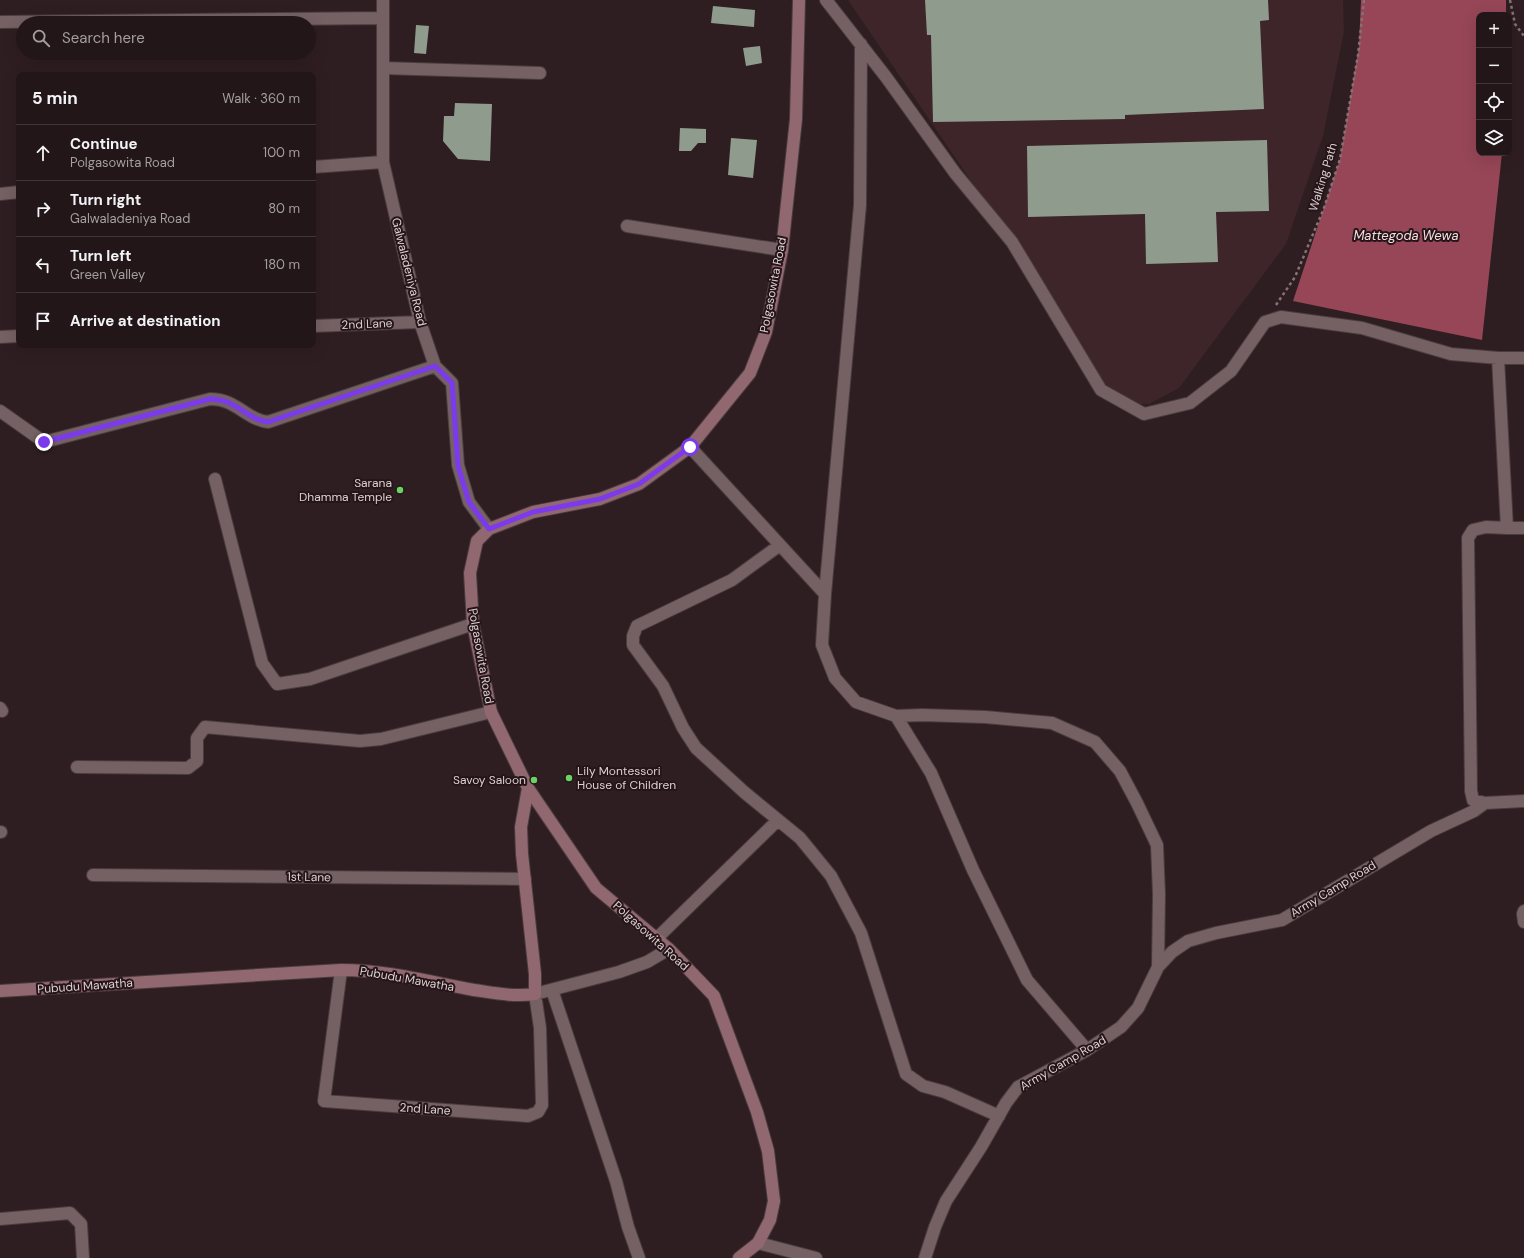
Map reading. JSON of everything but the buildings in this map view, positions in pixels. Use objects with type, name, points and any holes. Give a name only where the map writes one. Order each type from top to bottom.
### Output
[{"type":"street","name":"Galwaladeniya Road","points":[[383,0],[383,162],[420,322],[435,366],[452,383],[458,466],[469,502],[489,529]]},
{"type":"street","name":"Polgasowita Road","points":[[739,1258],[758,1243],[770,1220],[774,1201],[768,1151],[757,1112],[714,996],[669,949],[596,888],[528,788],[491,712],[473,624],[470,573],[477,541],[489,529],[533,512],[600,499],[639,484],[690,447],[750,373],[766,332],[782,250],[796,119],[799,0]]},
{"type":"street","points":[[826,0],[861,44],[955,173],[1012,242],[1101,390],[1144,414],[1190,403],[1231,371],[1265,322],[1281,317],[1362,328],[1451,354],[1498,358],[1524,358]]},
{"type":"street","points":[[316,19],[383,18]]},
{"type":"street","points":[[0,22],[16,22]]},
{"type":"street","points":[[861,44],[860,205],[825,594],[822,645],[835,678],[856,702],[896,716],[922,715],[985,717],[1052,723],[1095,742],[1120,771],[1157,845],[1160,894],[1158,966]]},
{"type":"street","points":[[383,68],[540,73]]},
{"type":"street","points":[[316,167],[383,162]]},
{"type":"street","points":[[0,194],[16,192]]},
{"type":"street","points":[[627,226],[782,250]]},
{"type":"street","name":"2nd Lane","points":[[316,326],[420,322]]},
{"type":"street","points":[[0,337],[16,336]]},
{"type":"street","points":[[1498,358],[1507,528]]},
{"type":"street","points":[[0,411],[44,442],[210,399],[219,399],[228,402],[260,421],[268,422],[435,366]]},
{"type":"street","points":[[690,447],[825,594]]},
{"type":"street","points":[[215,479],[262,663],[278,684],[310,679],[473,624]]},
{"type":"street","points":[[1524,528],[1486,527],[1473,530],[1468,538],[1470,791],[1473,800],[1485,803],[1524,801]]},
{"type":"street","points":[[780,545],[732,580],[637,626],[633,636],[633,645],[663,686],[682,728],[696,748],[744,792],[800,838],[831,876],[861,933],[906,1074],[923,1086],[945,1092],[999,1116]]},
{"type":"street","points":[[77,767],[188,768],[196,761],[196,738],[205,727],[360,741],[381,739],[491,712]]},
{"type":"street","points":[[896,716],[931,773],[973,870],[1027,980],[1087,1050]]},
{"type":"street","points":[[528,788],[521,827],[535,974],[535,994],[619,972],[647,962],[669,949]]},
{"type":"street","name":"Army Camp Road","points":[[925,1258],[935,1227],[946,1201],[982,1147],[1006,1103],[1018,1086],[1087,1050],[1121,1027],[1138,1008],[1158,966],[1172,952],[1188,941],[1216,933],[1282,920],[1430,831],[1474,811],[1485,803]]},
{"type":"street","points":[[656,939],[778,820]]},
{"type":"street","name":"1st Lane","points":[[93,876],[525,879]]},
{"type":"street","points":[[1524,911],[1524,922]]},
{"type":"street","name":"2nd Lane","points":[[341,970],[324,1101],[528,1116],[538,1112],[542,1105],[540,1028],[535,994]]},
{"type":"street","name":"Pubudu Mawatha","points":[[0,991],[341,970],[362,970],[386,973],[506,996],[535,994]]},
{"type":"street","points":[[552,990],[616,1181],[628,1227],[639,1258]]},
{"type":"street","points":[[0,1219],[70,1213],[81,1224],[83,1258]]},
{"type":"street","points":[[758,1243],[816,1258]]},
{"type":"path","name":"Walking Path","points":[[1265,322],[1295,277],[1324,208],[1340,159],[1358,55],[1364,0]]},
{"type":"path","points":[[1510,0],[1514,24],[1524,36]]},
{"type":"shaded area","points":[[848,0],[1343,0],[1344,32],[1323,136],[1286,244],[1179,388],[1149,404],[1119,405],[1105,395],[1050,297]]},
{"type":"water","name":"Mattegoda Wewa","points":[[1361,0],[1506,0],[1506,12],[1476,12],[1476,156],[1502,156],[1482,340],[1293,301],[1340,159],[1359,46]]},
{"type":"place","name":"Sarana Dhamma Temple","points":[[400,490]]},
{"type":"place","name":"Lily Montessori House of Children","points":[[569,778]]},
{"type":"place","name":"Savoy Saloon","points":[[534,780]]},
{"type":"route","points":[[44,442],[210,399],[219,399],[228,402],[260,421],[268,422],[435,366],[452,383],[458,466],[469,502],[489,529],[533,512],[600,499],[639,484],[690,447]]}]
